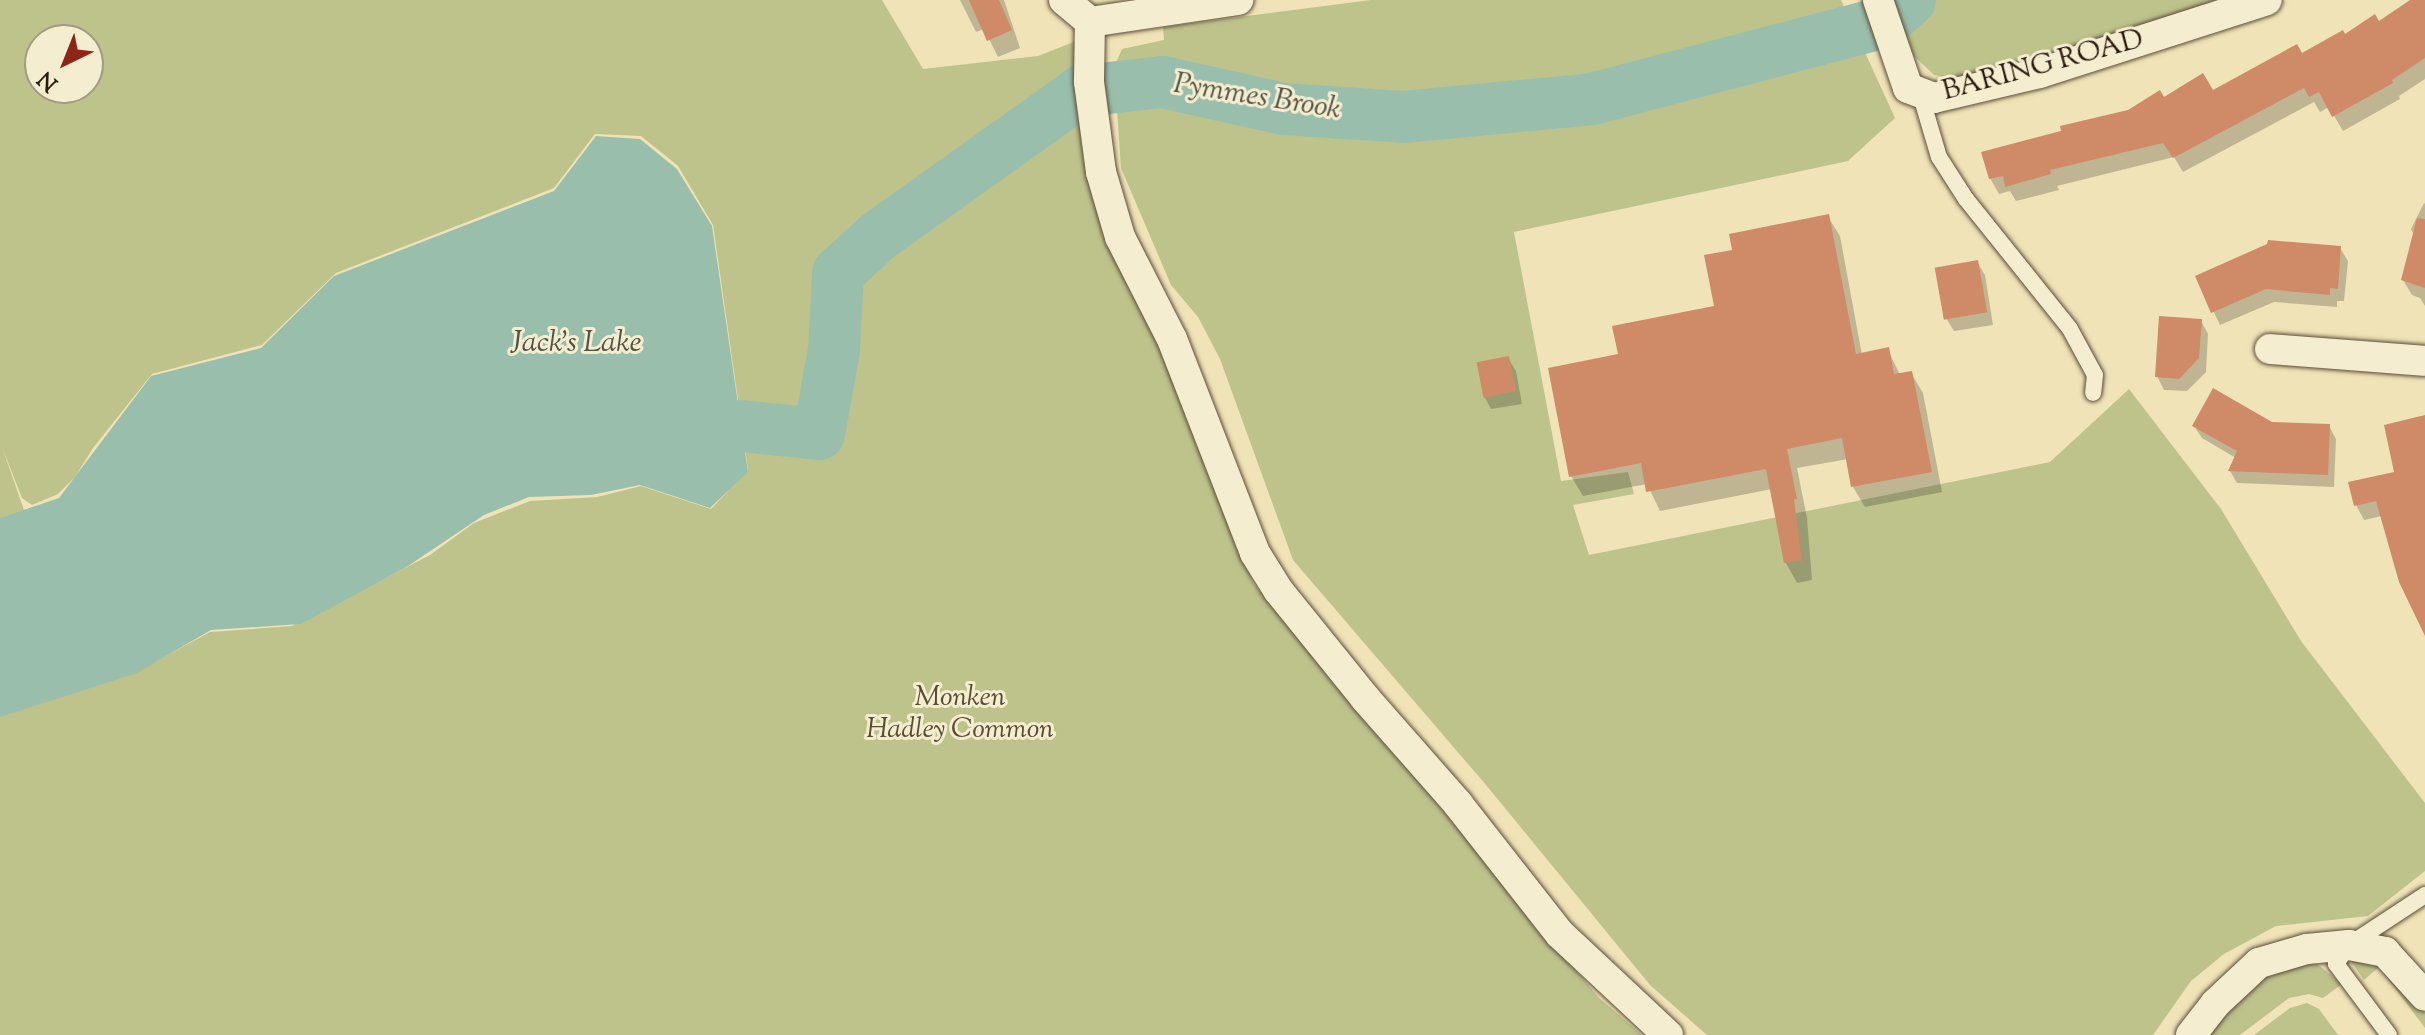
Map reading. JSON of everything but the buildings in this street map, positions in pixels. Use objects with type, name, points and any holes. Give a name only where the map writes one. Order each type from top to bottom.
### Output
[{"type":"street","points":[[1065,2],[1090,22],[1238,0]]},
{"type":"street","name":"BARING ROAD","points":[[1878,0],[1908,88],[1934,98],[2040,73],[2267,0]]},
{"type":"street","points":[[1090,22],[1090,90],[1101,172],[1120,237],[1172,339],[1255,553],[1270,578],[1560,934],[1668,1035]]},
{"type":"street","points":[[2270,349],[2425,361]]},
{"type":"street","points":[[2191,1035],[2215,1004],[2259,963],[2307,949],[2349,945],[2385,952],[2425,996]]},
{"type":"lane","points":[[1920,93],[1939,157],[1966,199],[2070,329],[2095,375],[2093,393]]},
{"type":"lane","points":[[2389,1035],[2336,964],[2349,945],[2425,895]]},
{"type":"green space","name":"Monken Hadley Common","points":[[0,0],[882,0],[923,69],[1038,56],[1089,36],[1089,78],[1173,370],[1253,583],[1599,998],[1642,1035],[0,1035]],"holes":[[[595,134],[641,136],[678,166],[713,225],[748,470],[711,509],[641,486],[597,497],[530,501],[474,523],[430,555],[292,626],[210,632],[135,673],[20,567],[24,510],[2,447],[22,498],[32,505],[58,494],[75,477],[93,448],[152,374],[262,345],[336,273],[554,188]]]},
{"type":"green space","points":[[1371,0],[1841,0],[1895,118],[1848,161],[1514,232],[1561,481],[1628,472],[1634,494],[1573,505],[1589,555],[2050,462],[2129,389],[2221,509],[2301,641],[2425,803],[2425,871],[2368,916],[2276,926],[2224,954],[2191,981],[2153,1035],[1707,1035],[1650,985],[1486,785],[1293,560],[1220,359],[1198,317],[1171,285],[1121,168],[1114,67],[1122,49],[1164,40],[1163,27]]},
{"type":"green space","points":[[1893,0],[2232,0],[1961,81],[1934,75],[1914,56]]},
{"type":"green space","points":[[2348,957],[2374,959],[2398,975],[2425,1013],[2425,1028],[2379,967],[2364,980]]},
{"type":"green space","points":[[2311,959],[2342,984],[2323,998],[2309,994],[2289,998],[2240,1035],[2204,1035],[2264,969]]},
{"type":"green space","points":[[2307,1003],[2319,1009],[2338,1035],[2254,1035],[2290,1008]]},
{"type":"water","name":"Jack's Lake","points":[[596,136],[640,139],[677,169],[712,226],[748,472],[710,508],[640,485],[591,495],[529,497],[484,515],[408,566],[301,624],[211,630],[137,673],[0,717],[0,518],[59,498],[151,376],[261,348],[334,276],[554,191]]},
{"type":"waterway","name":"Pymmes Brook","points":[[742,426],[819,434],[834,350],[838,273],[877,237],[1082,91],[1162,82],[1284,109],[1403,117],[1592,99],[1885,22],[1910,0]]}]
